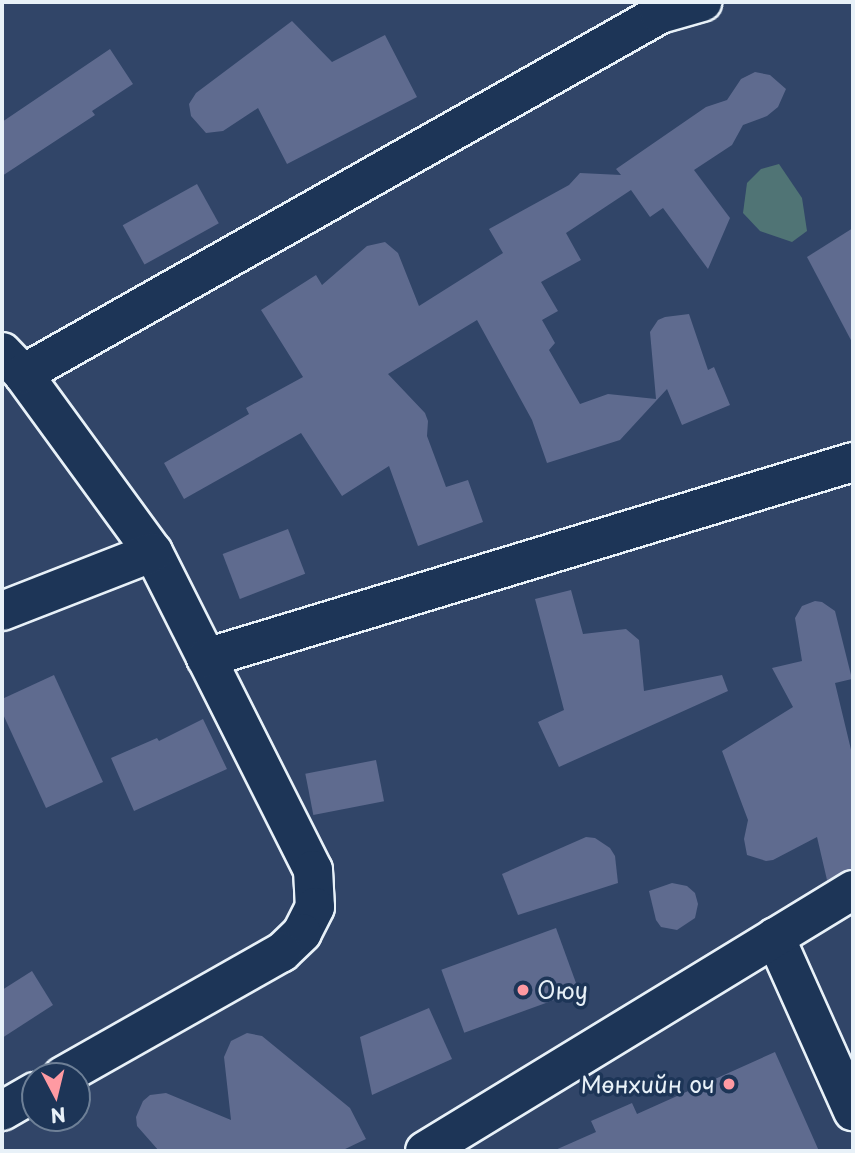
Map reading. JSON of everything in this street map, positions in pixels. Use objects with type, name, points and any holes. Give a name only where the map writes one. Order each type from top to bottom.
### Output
[{"type":"street","points":[[88,1062],[282,952],[302,933],[314,907],[313,870],[153,552],[12,363],[660,14],[702,2]]},
{"type":"street","points":[[206,657],[853,462]]},
{"type":"street","points":[[2,611],[153,552]]},
{"type":"street","points":[[425,1151],[853,890]]},
{"type":"street","points":[[775,937],[853,1111]]},
{"type":"street","points":[[2,1111],[21,1100]]},
{"type":"green space","points":[[779,164],[802,198],[807,231],[792,242],[760,231],[743,213],[747,183],[761,169]]},
{"type":"building","points":[[292,21],[332,62],[385,35],[417,97],[287,164],[258,108],[223,131],[206,133],[191,116],[189,104],[196,93]]},
{"type":"building","points":[[110,49],[133,84],[92,111],[95,115],[2,176],[2,122]]},
{"type":"building","points":[[755,72],[770,75],[786,89],[778,107],[767,116],[743,125],[732,145],[694,170],[730,218],[708,269],[663,208],[650,217],[631,190],[566,233],[581,260],[541,282],[558,311],[542,320],[555,343],[549,350],[580,404],[608,394],[656,399],[650,332],[658,320],[689,314],[708,370],[714,367],[730,405],[682,425],[667,389],[620,440],[547,463],[532,420],[477,320],[388,374],[425,413],[428,421],[427,436],[446,487],[468,480],[483,522],[418,546],[389,466],[342,496],[301,433],[184,499],[164,463],[249,414],[246,408],[303,377],[261,310],[316,275],[322,285],[367,246],[385,242],[398,253],[419,306],[503,253],[489,229],[569,185],[580,173],[621,175],[616,169],[706,107],[727,100],[741,79]]},
{"type":"building","points":[[197,184],[219,223],[144,265],[123,225]]},
{"type":"building","points":[[853,228],[853,344],[807,257]]},
{"type":"building","points":[[288,529],[305,574],[240,599],[223,554]]},
{"type":"building","points":[[571,590],[583,634],[626,629],[639,640],[644,691],[722,675],[728,691],[559,767],[538,722],[564,710],[535,599]]},
{"type":"building","points":[[815,601],[822,602],[835,611],[852,679],[835,683],[853,758],[853,868],[827,880],[817,837],[773,860],[766,861],[747,855],[744,839],[748,820],[722,751],[793,707],[772,668],[802,661],[795,618],[802,606]]},
{"type":"building","points":[[54,675],[103,782],[46,808],[2,712],[2,699]]},
{"type":"building","points":[[203,719],[227,769],[134,811],[111,758],[157,738],[159,741]]},
{"type":"building","points":[[376,760],[384,801],[313,815],[305,774]]},
{"type":"building","points":[[586,837],[595,838],[610,848],[615,856],[618,883],[518,915],[502,874]]},
{"type":"building","points":[[672,883],[687,886],[695,893],[698,904],[695,918],[677,930],[661,927],[656,920],[649,891]]},
{"type":"building","points":[[556,928],[579,991],[464,1033],[441,970]]},
{"type":"building","points":[[32,971],[53,1005],[2,1038],[2,990]]},
{"type":"building","points":[[429,1008],[452,1059],[372,1095],[360,1037]]},
{"type":"building","points":[[247,1033],[262,1036],[350,1108],[366,1139],[341,1151],[159,1151],[137,1126],[136,1117],[143,1101],[150,1095],[166,1093],[231,1120],[224,1057],[231,1041]]},
{"type":"building","points":[[775,1052],[819,1151],[553,1151],[596,1132],[591,1121],[632,1103],[637,1114]]},
{"type":"place","name":"Оюу","points":[[523,990]]},
{"type":"place","name":"Мөнхийн оч","points":[[729,1084]]}]
